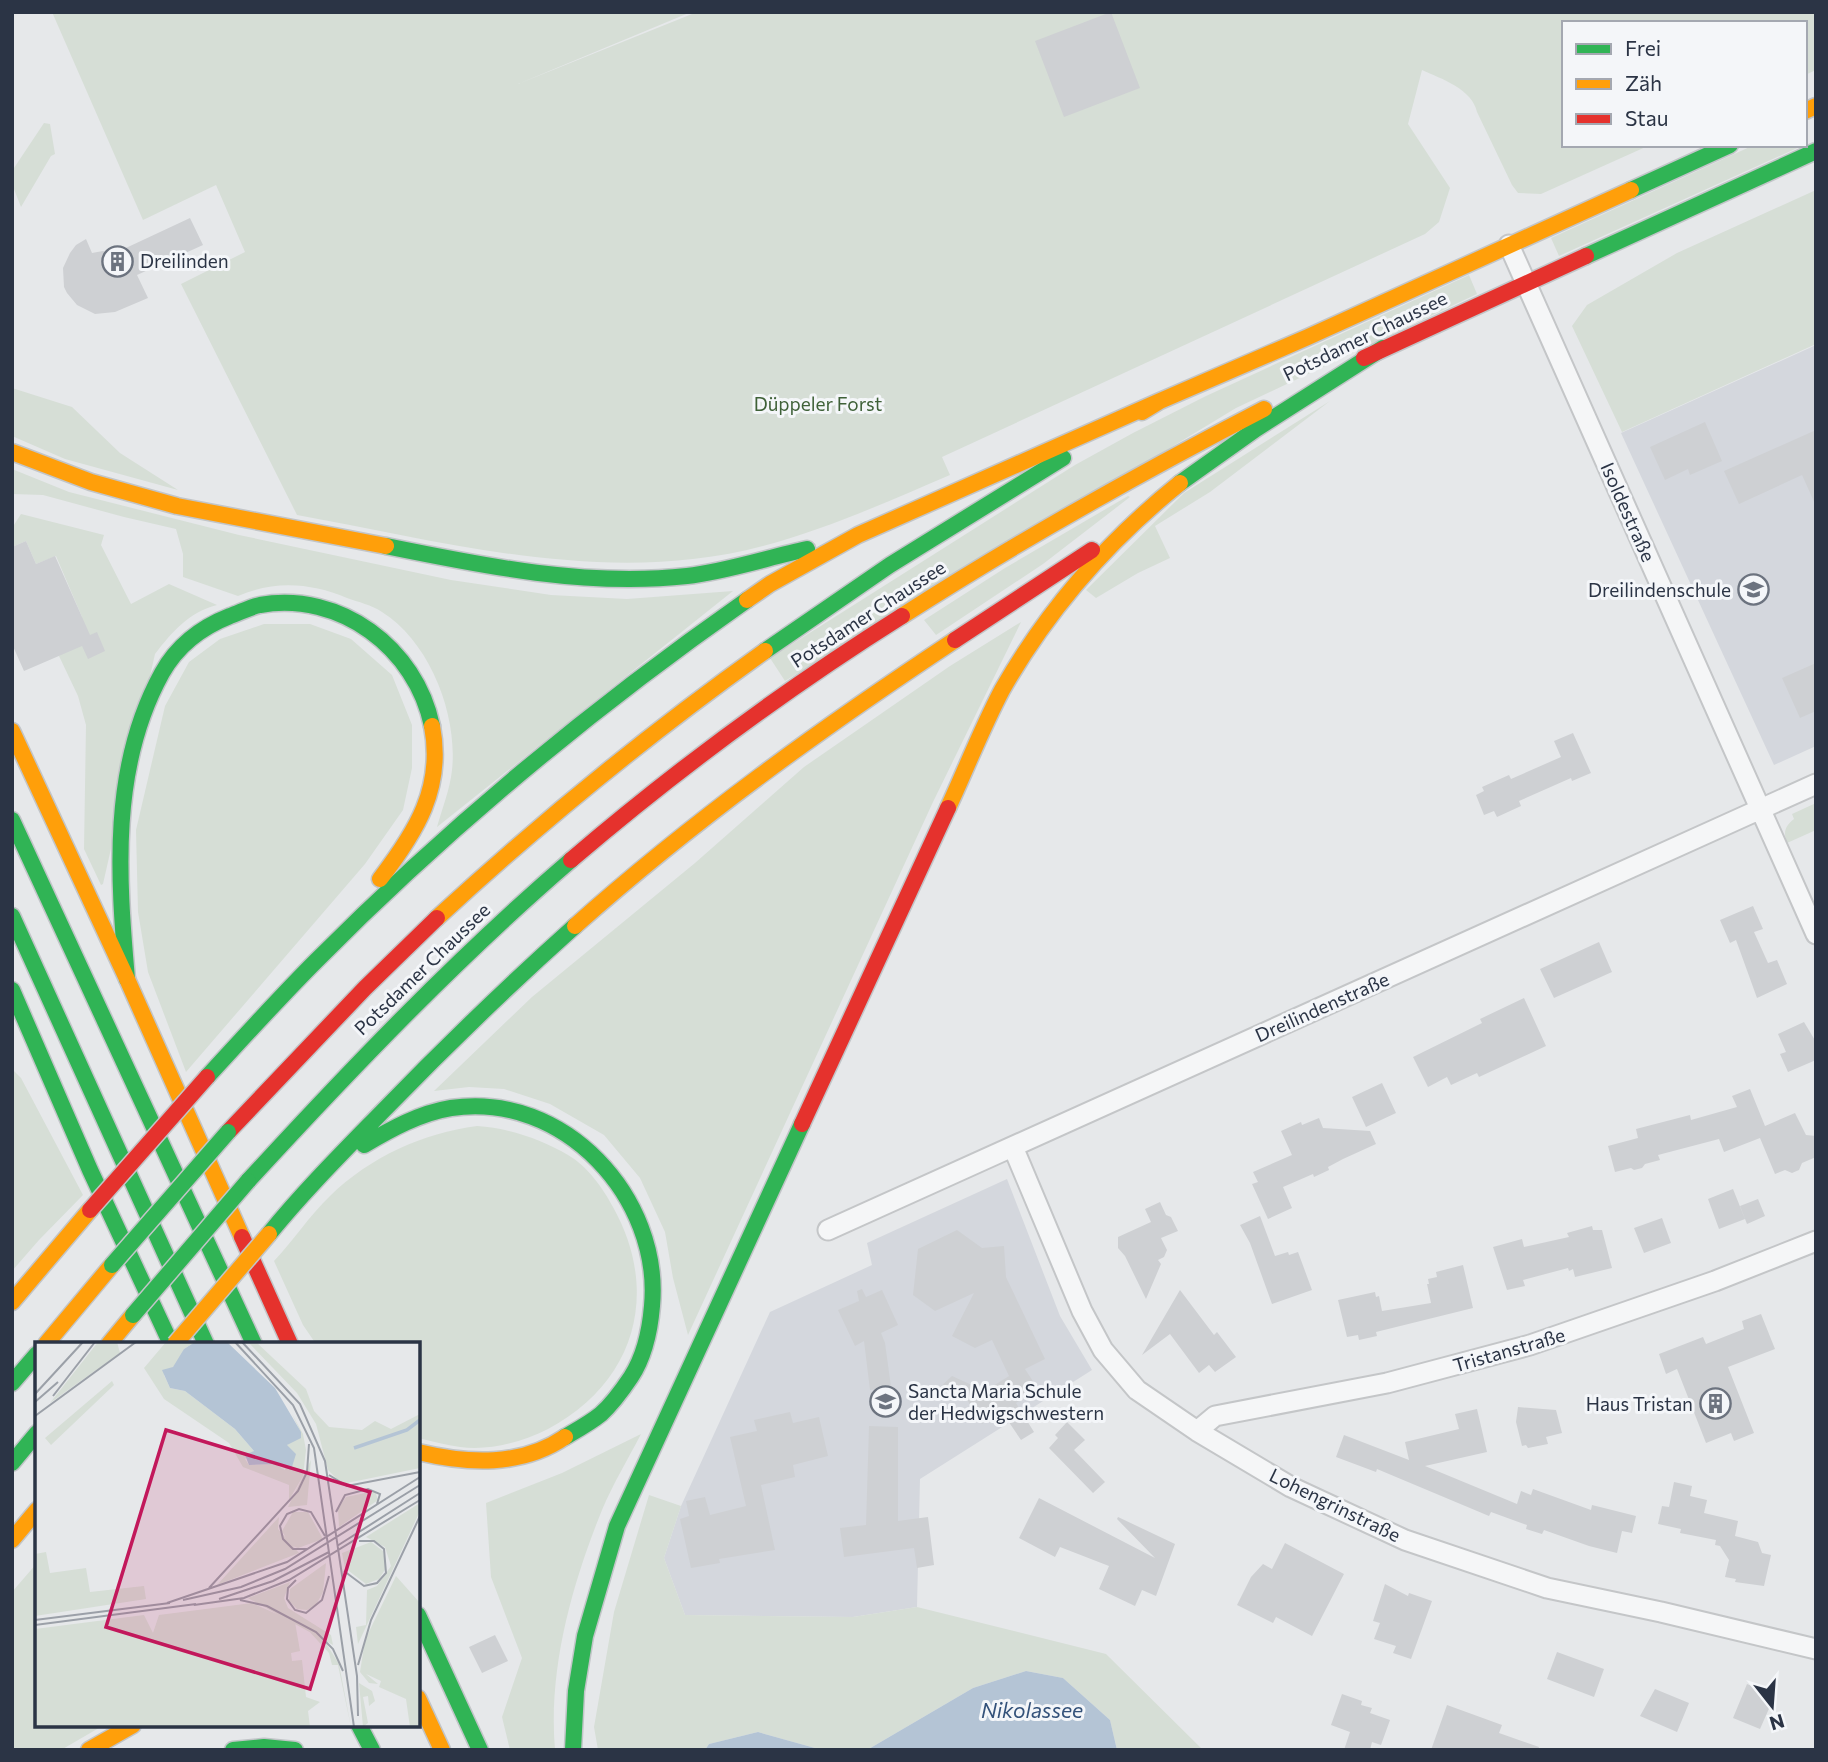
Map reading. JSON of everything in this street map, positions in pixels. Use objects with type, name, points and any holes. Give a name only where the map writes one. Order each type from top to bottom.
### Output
[{"type":"main road","name":"Potsdamer Chaussee","points":[[48,1342],[229,1132],[360,991],[413,939],[572,797],[733,672],[980,507],[1160,401],[1726,147]]},
{"type":"main road","name":"Potsdamer Chaussee","points":[[111,1342],[248,1181],[342,1077],[505,918],[657,789],[761,711],[914,606],[1006,550],[1172,456],[1383,348],[1816,152]]},
{"type":"main road","points":[[573,1750],[573,1707],[580,1654],[595,1591],[622,1514],[1002,691],[1035,636],[1085,574],[1137,520],[1189,476],[1383,348]]},
{"type":"main road","points":[[12,1302],[207,1077],[316,961],[446,838],[601,708],[677,649],[770,584],[858,535],[1160,401]]},
{"type":"main road","points":[[12,452],[91,482],[177,506],[492,568],[560,576],[688,576],[773,558],[858,535]]},
{"type":"main road","points":[[175,1342],[292,1205],[412,1081],[511,983],[597,906],[707,816],[814,736],[919,663],[1137,520]]},
{"type":"main road","points":[[127,979],[119,841],[129,762],[146,707],[163,671],[191,638],[227,615],[246,607],[271,603],[323,607],[359,622],[377,634],[403,659],[416,677],[433,717],[436,736],[437,754],[433,784],[419,821],[394,861],[316,961]]},
{"type":"main road","points":[[12,731],[127,979],[289,1342]]},
{"type":"main road","points":[[12,820],[253,1342]]},
{"type":"main road","points":[[12,916],[205,1342]]},
{"type":"main road","points":[[12,990],[90,1170],[172,1342]]},
{"type":"main road","points":[[34,1080],[76,1162],[90,1170]]},
{"type":"main road","points":[[292,1205],[348,1155],[392,1129],[438,1111],[492,1106],[536,1118],[579,1140],[616,1177],[640,1217],[653,1266],[653,1311],[639,1359],[613,1403],[594,1421],[572,1436],[516,1459],[464,1462],[420,1452]]},
{"type":"main road","points":[[265,1291],[299,1342]]},
{"type":"main road","points":[[12,1383],[35,1356]]},
{"type":"main road","points":[[12,1463],[35,1435]]},
{"type":"main road","points":[[12,1546],[17,1534],[35,1512]]},
{"type":"main road","points":[[420,1619],[480,1750]]},
{"type":"main road","points":[[420,1702],[442,1750]]},
{"type":"main road","points":[[89,1750],[129,1727]]},
{"type":"main road","points":[[360,1727],[372,1750]]},
{"type":"main road","points":[[233,1750],[244,1747],[282,1747],[295,1750]]},
{"type":"street","name":"Isoldestraße","points":[[1509,245],[1816,933]]},
{"type":"street","name":"Dreilindenstraße","points":[[828,1230],[1816,784]]},
{"type":"street","name":"Lohengrinstraße","points":[[1013,1147],[1082,1311],[1103,1350],[1137,1390],[1197,1431],[1291,1487],[1405,1540],[1547,1588],[1816,1649]]},
{"type":"street","name":"Tristanstraße","points":[[1197,1431],[1214,1416],[1387,1383],[1530,1345],[1716,1281],[1816,1241]]},
{"type":"shaded area","name":"Dreilindenschule","points":[[1816,345],[1816,746],[1774,765],[1621,433]]},
{"type":"shaded area","name":"Sancta Maria Schule der Hedwigschwestern","points":[[1007,1179],[1060,1316],[1092,1370],[920,1479],[917,1607],[853,1617],[685,1615],[664,1558],[681,1506],[770,1312],[872,1265],[867,1243]]},
{"type":"green space","name":"Düppeler Forst","points":[[52,12],[691,12],[518,84],[697,12],[1816,12],[1816,70],[1807,74],[1807,21],[1562,21],[1562,147],[1646,147],[1541,194],[1518,193],[1469,97],[1447,81],[1422,70],[1408,124],[1450,188],[1439,222],[1425,234],[942,457],[950,475],[811,531],[763,546],[705,558],[588,562],[529,556],[471,548],[297,515],[181,284],[245,252],[216,185],[143,220]]},
{"type":"green space","points":[[44,123],[50,124],[55,154],[51,156],[21,207],[12,184],[12,171]]},
{"type":"green space","points":[[1750,147],[1800,147],[1559,256],[1551,238]]},
{"type":"green space","points":[[1816,190],[1816,344],[1622,432],[1572,326],[1587,305],[1677,253]]},
{"type":"green space","points":[[1469,275],[1477,294],[1236,408],[785,681],[770,658],[1075,465],[1133,433],[1206,396]]},
{"type":"green space","points":[[12,388],[72,407],[120,453],[178,490],[65,459],[12,436]]},
{"type":"green space","points":[[1330,401],[1210,492],[1155,526],[1170,558],[1096,598],[1086,590],[1184,493]]},
{"type":"green space","points":[[12,469],[69,492],[239,535],[451,580],[551,595],[627,599],[733,591],[437,827],[452,770],[450,726],[445,704],[427,661],[399,625],[374,607],[320,589],[293,585],[266,587],[238,596],[183,577],[183,554],[176,529],[43,495],[12,494]]},
{"type":"green space","points":[[1130,497],[1043,564],[936,635],[924,620],[1005,568]]},
{"type":"green space","points":[[21,514],[104,535],[101,545],[131,604],[169,584],[217,605],[190,618],[155,654],[101,885],[84,849],[86,725],[78,696],[59,656],[82,617],[56,556],[36,564],[26,541],[12,547],[12,528]]},
{"type":"green space","points":[[1021,622],[933,802],[688,1335],[673,1278],[665,1232],[640,1178],[604,1135],[550,1104],[504,1089],[469,1087],[434,1091],[532,997],[695,863],[804,767],[950,666]]},
{"type":"green space","points":[[264,624],[310,624],[351,639],[392,675],[412,725],[412,768],[403,810],[365,864],[186,1072],[148,972],[138,912],[136,830],[165,706],[189,662],[220,639]]},
{"type":"green space","points":[[1816,803],[1816,830],[1787,843],[1785,832],[1794,819],[1792,814]]},
{"type":"green space","points":[[12,1069],[21,1078],[83,1195],[12,1271]]},
{"type":"green space","points":[[477,1126],[512,1132],[536,1139],[575,1160],[588,1171],[613,1207],[628,1239],[635,1272],[636,1303],[631,1333],[619,1361],[602,1387],[578,1410],[548,1429],[505,1444],[471,1448],[420,1438],[420,1342],[315,1342],[303,1325],[274,1261],[322,1204],[362,1170],[398,1149],[457,1129]]},
{"type":"green space","points":[[641,1434],[602,1510],[572,1597],[555,1689],[555,1750],[510,1750],[502,1717],[522,1658],[491,1577],[486,1503],[562,1473]]},
{"type":"green space","points":[[649,1495],[681,1506],[664,1558],[685,1615],[853,1617],[917,1607],[1106,1654],[1203,1750],[1117,1750],[1110,1720],[1063,1678],[1026,1671],[973,1688],[867,1750],[822,1750],[758,1732],[709,1744],[705,1750],[598,1750],[594,1727],[614,1612]]},
{"type":"green space","points":[[35,1565],[35,1727],[101,1727],[61,1750],[12,1750],[12,1592]]},
{"type":"water","name":"Nikolassee","points":[[1026,1671],[1063,1678],[1110,1720],[1117,1750],[867,1750],[973,1688]]},
{"type":"water","points":[[758,1732],[822,1750],[705,1750],[709,1744]]},
{"type":"building","points":[[1111,12],[1140,88],[1064,117],[1035,41]]},
{"type":"building","name":"Dreilinden","points":[[190,218],[203,245],[137,275],[148,298],[115,312],[95,314],[77,305],[67,293],[63,268],[76,245],[86,239],[92,253],[103,251],[113,254]]},
{"type":"building","points":[[1705,422],[1722,461],[1690,475],[1688,469],[1665,480],[1650,447]]},
{"type":"building","points":[[1816,430],[1816,506],[1802,475],[1739,504],[1724,471]]},
{"type":"building","points":[[26,541],[36,564],[55,556],[90,635],[97,632],[105,651],[88,659],[82,646],[24,671],[12,644],[12,547]]},
{"type":"building","points":[[1816,663],[1816,711],[1800,718],[1782,678]]},
{"type":"building","points":[[1573,733],[1591,773],[1572,781],[1571,778],[1519,801],[1521,806],[1497,817],[1494,811],[1484,815],[1476,795],[1484,791],[1482,787],[1509,775],[1511,779],[1561,757],[1554,741]]},
{"type":"building","points":[[1753,906],[1763,929],[1754,932],[1768,963],[1777,960],[1787,984],[1757,998],[1736,940],[1730,943],[1720,920]]},
{"type":"building","points":[[1599,942],[1612,972],[1554,998],[1540,969]]},
{"type":"building","points":[[1524,998],[1546,1046],[1479,1077],[1477,1073],[1451,1085],[1447,1077],[1428,1087],[1413,1057],[1482,1023],[1480,1019]]},
{"type":"building","points":[[1804,1022],[1816,1042],[1816,1060],[1788,1072],[1780,1054],[1786,1052],[1778,1034]]},
{"type":"building","points":[[1382,1083],[1396,1113],[1366,1127],[1352,1097]]},
{"type":"building","points":[[1750,1089],[1765,1126],[1795,1113],[1806,1135],[1816,1136],[1816,1157],[1802,1163],[1799,1170],[1792,1173],[1785,1170],[1775,1174],[1760,1138],[1724,1152],[1719,1139],[1658,1155],[1660,1160],[1645,1164],[1642,1168],[1615,1172],[1608,1146],[1638,1138],[1636,1129],[1690,1115],[1691,1120],[1737,1107],[1732,1096]]},
{"type":"building","points":[[1319,1118],[1323,1128],[1370,1131],[1376,1144],[1343,1159],[1314,1177],[1313,1174],[1283,1187],[1292,1208],[1268,1219],[1252,1184],[1258,1182],[1253,1172],[1292,1155],[1281,1131]]},
{"type":"building","points":[[1733,1189],[1745,1219],[1719,1229],[1708,1199]]},
{"type":"building","points":[[1758,1199],[1765,1216],[1747,1224],[1740,1206]]},
{"type":"building","points":[[1160,1202],[1178,1231],[1161,1238],[1167,1250],[1164,1257],[1158,1260],[1161,1264],[1146,1299],[1125,1256],[1118,1248],[1118,1237],[1151,1222],[1145,1209]]},
{"type":"building","points":[[1260,1216],[1275,1256],[1298,1252],[1312,1290],[1272,1304],[1250,1243],[1240,1225]]},
{"type":"building","points":[[1662,1218],[1671,1243],[1644,1253],[1634,1228]]},
{"type":"building","points":[[1592,1226],[1593,1230],[1602,1230],[1612,1268],[1575,1277],[1573,1269],[1569,1271],[1568,1268],[1523,1280],[1525,1286],[1507,1290],[1493,1247],[1522,1239],[1524,1247],[1569,1237],[1567,1233]]},
{"type":"building","points":[[957,1230],[982,1248],[1004,1246],[1006,1277],[1045,1359],[1025,1369],[1038,1389],[1016,1403],[1034,1432],[1021,1440],[1002,1412],[982,1424],[968,1401],[939,1388],[952,1376],[985,1391],[1009,1376],[992,1340],[975,1348],[952,1336],[974,1293],[935,1311],[913,1295],[918,1249]]},
{"type":"building","points":[[1463,1265],[1473,1308],[1376,1332],[1377,1336],[1359,1340],[1358,1335],[1347,1337],[1338,1300],[1375,1292],[1376,1297],[1379,1296],[1382,1311],[1431,1303],[1428,1279],[1437,1277],[1436,1272]]},
{"type":"building","points":[[862,1289],[866,1297],[882,1290],[898,1325],[881,1333],[885,1343],[891,1387],[870,1390],[864,1341],[855,1346],[838,1310],[859,1301],[857,1291]]},
{"type":"building","points":[[1180,1290],[1214,1335],[1217,1332],[1236,1357],[1215,1372],[1209,1365],[1199,1373],[1170,1334],[1142,1355]]},
{"type":"building","name":"Haus Tristan","points":[[1761,1314],[1775,1349],[1728,1367],[1754,1433],[1734,1441],[1731,1433],[1706,1443],[1677,1369],[1666,1374],[1659,1354],[1703,1337],[1706,1344],[1744,1329],[1742,1321]]},
{"type":"building","points":[[1518,1407],[1556,1410],[1562,1433],[1546,1437],[1548,1444],[1528,1448],[1526,1445],[1522,1446],[1516,1422]]},
{"type":"building","points":[[1477,1409],[1487,1452],[1425,1466],[1517,1504],[1521,1491],[1531,1495],[1533,1489],[1591,1510],[1592,1505],[1636,1516],[1632,1533],[1622,1531],[1617,1553],[1544,1530],[1542,1534],[1526,1529],[1527,1525],[1491,1512],[1489,1516],[1377,1469],[1376,1472],[1336,1457],[1344,1435],[1409,1460],[1405,1442],[1459,1429],[1455,1414]]},
{"type":"building","points":[[790,1412],[793,1423],[819,1417],[828,1456],[793,1465],[795,1477],[761,1485],[775,1550],[719,1559],[720,1563],[691,1568],[680,1519],[689,1516],[686,1501],[705,1497],[710,1515],[746,1506],[730,1437],[757,1431],[754,1420]]},
{"type":"building","points":[[1067,1422],[1085,1440],[1074,1450],[1105,1482],[1093,1493],[1049,1448],[1058,1438],[1055,1435]]},
{"type":"building","points":[[869,1426],[898,1427],[898,1521],[928,1517],[934,1565],[917,1568],[914,1548],[844,1557],[840,1528],[866,1525]]},
{"type":"building","points":[[1674,1482],[1692,1486],[1690,1496],[1707,1500],[1704,1513],[1738,1521],[1735,1536],[1758,1542],[1762,1553],[1771,1555],[1764,1586],[1735,1582],[1736,1579],[1725,1577],[1729,1560],[1720,1546],[1715,1545],[1716,1540],[1680,1533],[1681,1529],[1658,1524],[1662,1506],[1669,1507]]},
{"type":"building","points":[[1039,1498],[1155,1558],[1118,1517],[1175,1544],[1156,1596],[1142,1590],[1135,1606],[1099,1589],[1109,1566],[1060,1547],[1055,1557],[1019,1538]]},
{"type":"building","points":[[1285,1543],[1344,1574],[1312,1636],[1276,1617],[1273,1623],[1237,1605],[1251,1577],[1263,1564],[1272,1569]]},
{"type":"building","points":[[1385,1584],[1408,1596],[1409,1593],[1432,1601],[1411,1659],[1393,1653],[1396,1646],[1374,1639],[1380,1623],[1373,1621]]},
{"type":"building","points":[[495,1635],[508,1661],[482,1673],[469,1647]]},
{"type":"building","points":[[1557,1652],[1604,1669],[1594,1697],[1547,1679]]},
{"type":"building","points":[[1747,1684],[1775,1695],[1760,1729],[1733,1718]]},
{"type":"building","points":[[1655,1689],[1689,1703],[1677,1732],[1640,1716]]},
{"type":"building","points":[[1342,1694],[1362,1701],[1361,1705],[1372,1708],[1370,1713],[1390,1720],[1381,1745],[1372,1742],[1370,1750],[1344,1750],[1350,1732],[1331,1725]]},
{"type":"building","points":[[1447,1705],[1502,1725],[1499,1733],[1539,1747],[1538,1750],[1431,1750]]},
{"type":"traffic: fast","points":[[1631,190],[1726,147]]},
{"type":"traffic: fast","points":[[1586,256],[1816,151]]},
{"type":"traffic: fast","points":[[1180,483],[1256,429],[1383,348]]},
{"type":"traffic: fast","points":[[765,651],[890,565],[1063,458]]},
{"type":"traffic: fast","points":[[386,546],[535,573],[611,579],[649,579],[701,574],[807,549]]},
{"type":"traffic: fast","points":[[207,1077],[316,961],[470,817],[578,726],[747,600]]},
{"type":"traffic: fast","points":[[127,979],[120,862],[126,784],[133,746],[145,709],[162,673],[175,654],[191,638],[220,620],[260,605],[290,603],[318,607],[345,617],[370,631],[392,650],[410,672],[423,698],[432,726]]},
{"type":"traffic: fast","points":[[12,820],[253,1342]]},
{"type":"traffic: fast","points":[[248,1181],[405,1016],[486,936],[571,860]]},
{"type":"traffic: fast","points":[[12,916],[205,1342]]},
{"type":"traffic: fast","points":[[269,1234],[324,1172],[429,1064],[575,926]]},
{"type":"traffic: fast","points":[[12,990],[90,1170],[170,1342]]},
{"type":"traffic: fast","points":[[364,1145],[428,1114],[451,1108],[492,1107],[531,1117],[567,1135],[598,1160],[623,1191],[641,1227],[651,1266],[652,1306],[648,1334],[636,1369],[617,1396],[601,1414],[565,1437]]},
{"type":"traffic: fast","points":[[573,1750],[576,1691],[585,1636],[617,1526],[802,1124]]},
{"type":"traffic: fast","points":[[112,1265],[228,1132]]},
{"type":"traffic: fast","points":[[133,1315],[248,1181]]},
{"type":"traffic: fast","points":[[12,1383],[35,1356]]},
{"type":"traffic: fast","points":[[12,1463],[35,1435]]},
{"type":"traffic: fast","points":[[420,1619],[480,1750]]},
{"type":"traffic: fast","points":[[360,1727],[372,1750]]},
{"type":"traffic: fast","points":[[233,1750],[264,1747],[295,1750]]},
{"type":"traffic: slow","points":[[1807,110],[1816,106]]},
{"type":"traffic: slow","points":[[1142,412],[1160,401],[1308,337],[1631,190]]},
{"type":"traffic: slow","points":[[747,600],[770,584],[858,535],[1160,401]]},
{"type":"traffic: slow","points":[[902,616],[1080,508],[1264,409]]},
{"type":"traffic: slow","points":[[12,452],[91,482],[177,506],[386,546]]},
{"type":"traffic: slow","points":[[948,808],[1002,690],[1039,632],[1104,553],[1180,483]]},
{"type":"traffic: slow","points":[[575,926],[712,812],[856,707],[955,640]]},
{"type":"traffic: slow","points":[[437,918],[597,779],[765,651]]},
{"type":"traffic: slow","points":[[380,879],[405,844],[424,808],[434,769],[432,726]]},
{"type":"traffic: slow","points":[[12,731],[242,1237]]},
{"type":"traffic: slow","points":[[12,1302],[90,1210]]},
{"type":"traffic: slow","points":[[177,1342],[269,1234]]},
{"type":"traffic: slow","points":[[48,1342],[112,1265]]},
{"type":"traffic: slow","points":[[111,1342],[133,1315]]},
{"type":"traffic: slow","points":[[420,1452],[456,1459],[494,1460],[530,1454],[565,1437]]},
{"type":"traffic: slow","points":[[12,1540],[35,1512]]},
{"type":"traffic: slow","points":[[420,1702],[442,1750]]},
{"type":"traffic: slow","points":[[89,1750],[129,1727]]},
{"type":"traffic: jam","points":[[1364,358],[1586,256]]},
{"type":"traffic: jam","points":[[955,640],[1092,550]]},
{"type":"traffic: jam","points":[[571,860],[732,732],[816,672],[902,616]]},
{"type":"traffic: jam","points":[[802,1124],[948,808]]},
{"type":"traffic: jam","points":[[228,1132],[365,988],[437,918]]},
{"type":"traffic: jam","points":[[90,1210],[207,1077]]},
{"type":"traffic: jam","points":[[242,1237],[289,1342]]},
{"type":"place","name":"Dreilinden","points":[[117,261]]},
{"type":"place","name":"Dreilindenschule","points":[[1754,590]]},
{"type":"place","name":"Sancta Maria Schule der Hedwigschwestern","points":[[885,1402]]},
{"type":"place","name":"Haus Tristan","points":[[1716,1404]]}]
